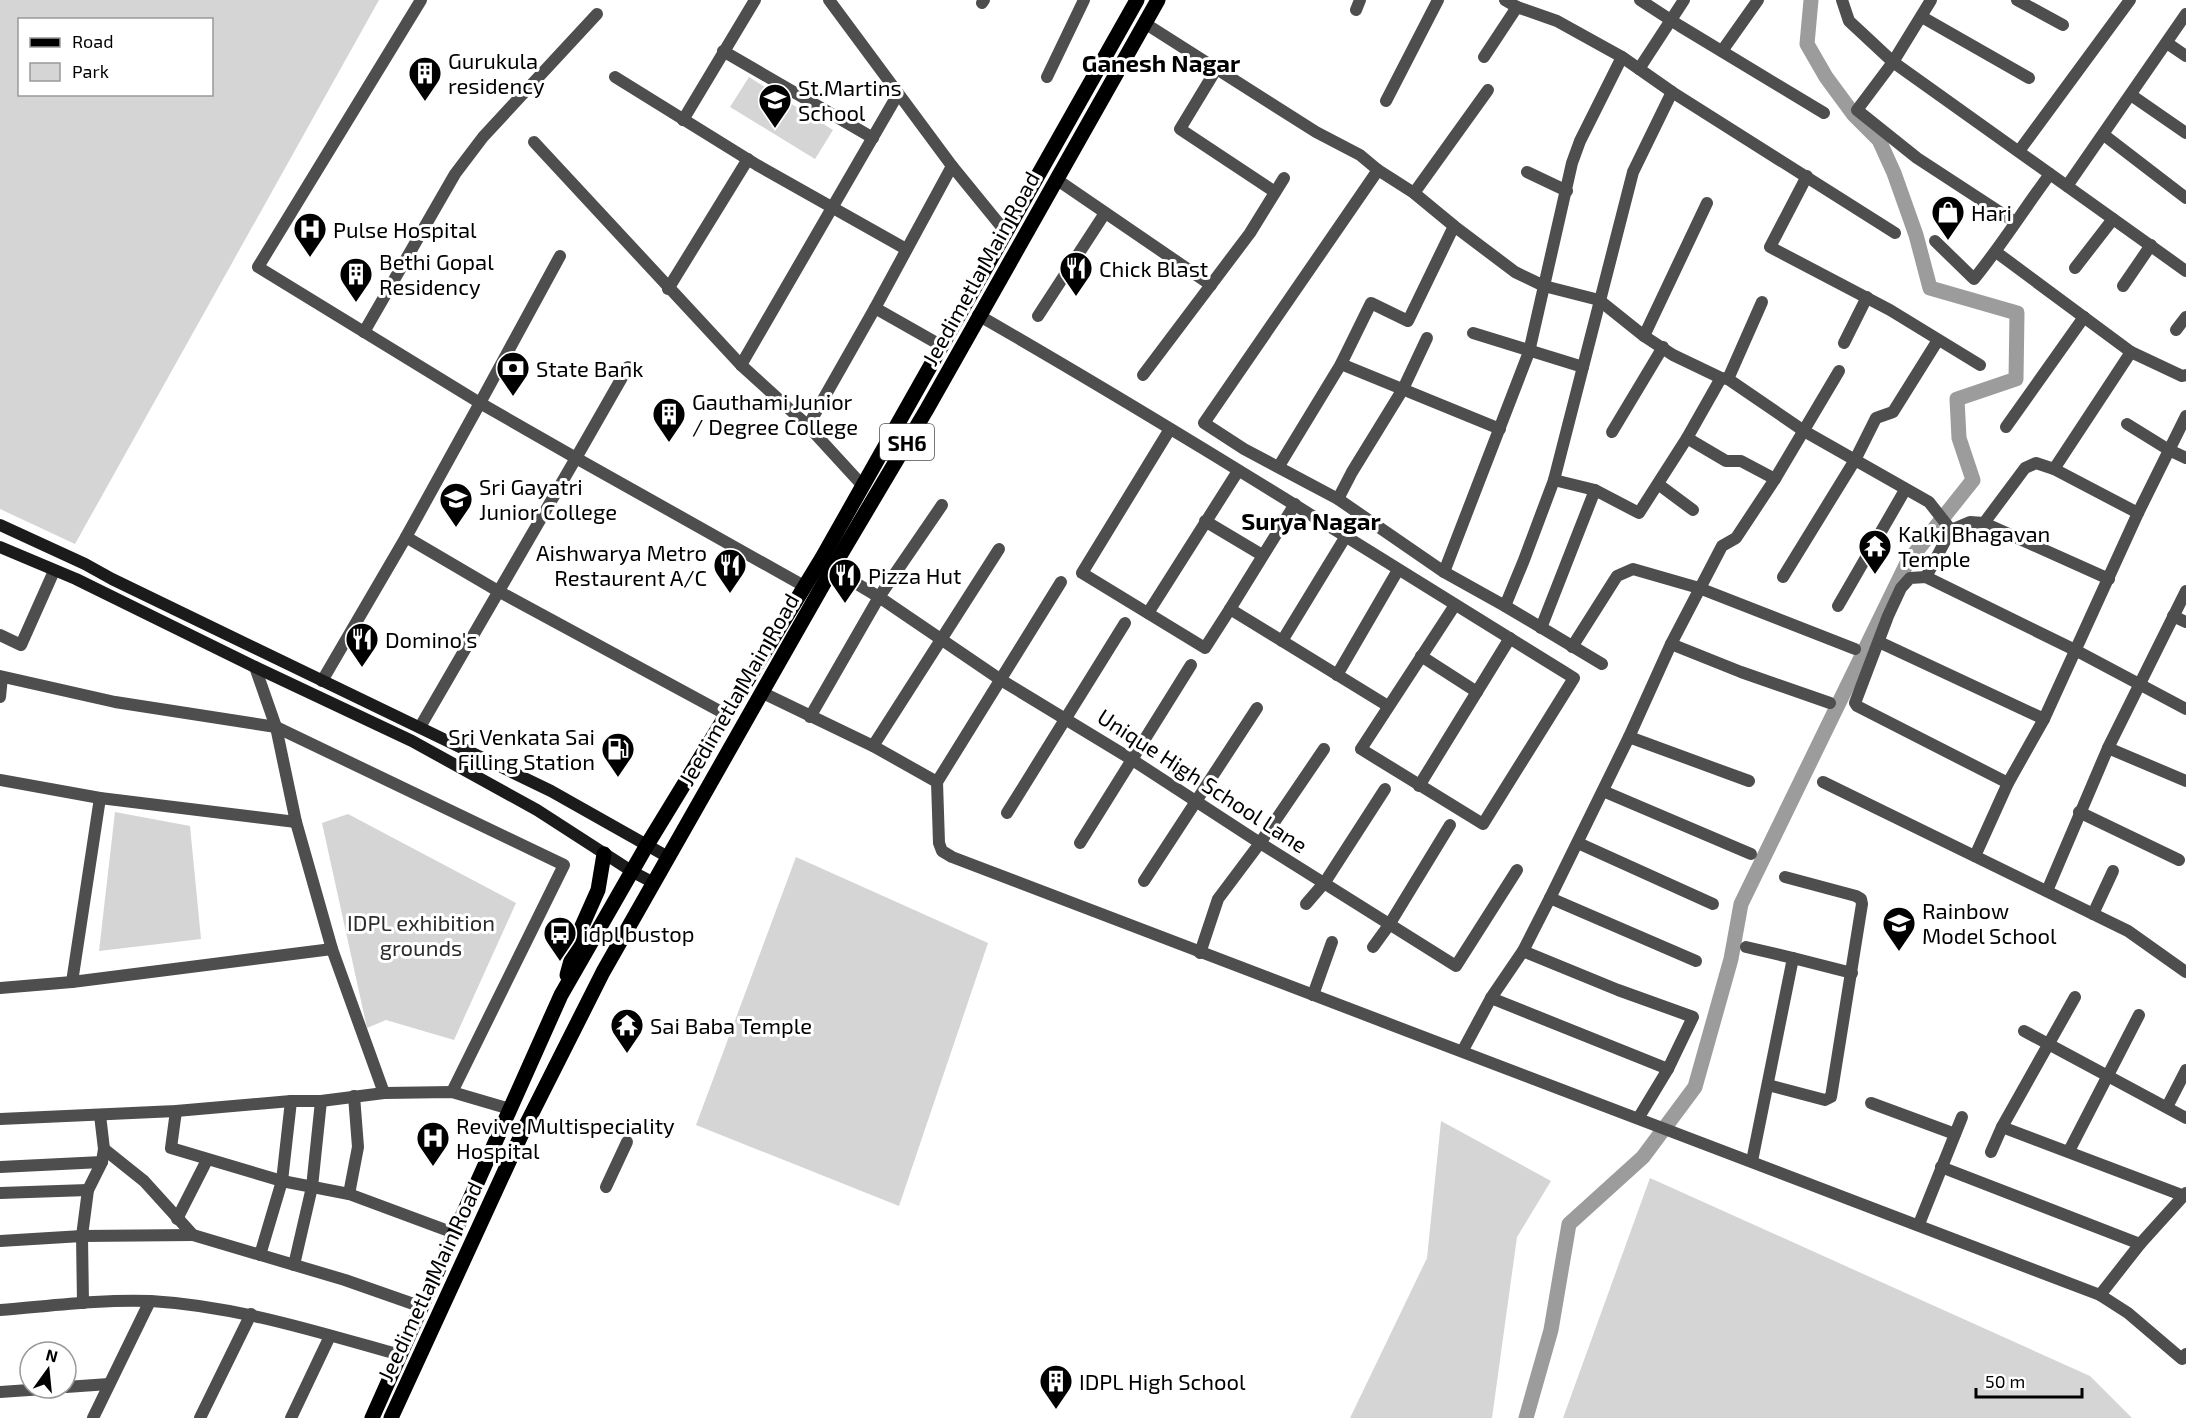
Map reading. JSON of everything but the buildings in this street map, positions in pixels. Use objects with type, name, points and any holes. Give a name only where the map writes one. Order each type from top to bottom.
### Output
[{"type":"main road","name":"Jeedimetla Main Road","points":[[372,1418],[561,995],[863,486],[1137,0]]},
{"type":"main road","name":"Jeedimetla Main Road","points":[[391,1418],[524,1129],[603,972],[652,882],[937,391],[1158,0]]},
{"type":"main road","points":[[923,381],[937,391]]},
{"type":"main road","points":[[561,995],[579,935],[601,881],[604,854]]},
{"type":"street","points":[[421,0],[258,267],[480,403],[804,586]]},
{"type":"street","points":[[829,0],[952,166],[1005,231]]},
{"type":"street","points":[[1047,77],[1084,0]]},
{"type":"street","points":[[1386,101],[1438,0]]},
{"type":"street","points":[[1505,0],[1517,7],[1557,21],[1622,57],[1672,92],[1895,233]]},
{"type":"street","points":[[1640,0],[1824,113]]},
{"type":"street","points":[[1639,69],[1670,18],[1684,0]]},
{"type":"street","points":[[1722,51],[1758,0]]},
{"type":"street","points":[[1843,0],[1849,21],[1893,62],[2186,271]]},
{"type":"street","points":[[1931,0],[1893,62],[1857,110],[1917,158],[2015,222]]},
{"type":"street","points":[[2017,0],[2063,25]]},
{"type":"street","points":[[2019,151],[2130,0]]},
{"type":"street","points":[[683,120],[751,2]]},
{"type":"street","points":[[1484,57],[1517,7]]},
{"type":"street","points":[[364,332],[455,174],[483,137],[597,14]]},
{"type":"street","points":[[2067,186],[2186,14]]},
{"type":"street","points":[[1922,17],[2029,78]]},
{"type":"street","points":[[1146,24],[1316,132],[1360,155],[1378,170],[1414,193],[1515,272],[1544,286],[1599,300],[1644,336],[1673,355],[1724,379],[1804,431],[1929,502],[1951,530]]},
{"type":"street","points":[[2167,43],[2186,56]]},
{"type":"street","points":[[723,51],[873,138]]},
{"type":"street","points":[[1444,572],[1529,352],[1572,163],[1580,141],[1622,57]]},
{"type":"street","points":[[1217,68],[1180,129],[1275,192]]},
{"type":"street","points":[[615,77],[748,159],[906,249]]},
{"type":"street","points":[[1414,193],[1488,90]]},
{"type":"street","points":[[1505,606],[1554,480],[1633,172],[1672,92]]},
{"type":"street","points":[[741,365],[898,94]]},
{"type":"street","points":[[2131,95],[2186,133]]},
{"type":"street","points":[[2104,135],[2186,198]]},
{"type":"street","points":[[534,142],[668,289],[741,365],[808,426],[863,486]]},
{"type":"street","points":[[668,289],[748,159]]},
{"type":"street","points":[[808,426],[952,166]]},
{"type":"street","points":[[1378,170],[1204,423],[1244,449],[1338,499],[1444,572],[1602,664]]},
{"type":"street","points":[[1527,172],[1567,191]]},
{"type":"street","points":[[1935,242],[1974,279],[1996,252],[2050,174]]},
{"type":"street","points":[[1808,176],[1770,247],[1867,297],[1980,365]]},
{"type":"street","points":[[1143,375],[1250,233],[1284,178]]},
{"type":"street","points":[[1056,179],[1211,285]]},
{"type":"street","points":[[1644,336],[1707,203]]},
{"type":"street","points":[[1038,316],[1105,213]]},
{"type":"street","points":[[2075,268],[2113,219]]},
{"type":"street","points":[[1279,466],[1341,364],[1371,303],[1408,321],[1454,226]]},
{"type":"street","points":[[2123,286],[2151,245]]},
{"type":"street","points":[[1996,252],[2131,352],[2182,376],[2186,375]]},
{"type":"street","points":[[322,681],[406,537],[560,256]]},
{"type":"street","points":[[1844,343],[1867,297]]},
{"type":"street","points":[[1554,480],[1595,490],[1639,513],[1724,379],[1762,302]]},
{"type":"street","points":[[875,308],[942,346]]},
{"type":"street","points":[[978,315],[1295,504],[1574,678],[1483,824],[1361,749],[1455,605]]},
{"type":"street","points":[[2006,427],[2084,317]]},
{"type":"street","points":[[2176,330],[2186,317]]},
{"type":"street","points":[[1473,333],[1583,367]]},
{"type":"street","points":[[1338,499],[1403,389],[1427,338]]},
{"type":"street","points":[[1783,577],[1855,460],[1876,418],[1893,412],[1938,340]]},
{"type":"street","points":[[1612,432],[1663,347]]},
{"type":"street","points":[[2054,469],[2131,352]]},
{"type":"street","points":[[1341,364],[1500,429]]},
{"type":"street","points":[[420,727],[628,367]]},
{"type":"street","points":[[1463,1050],[1491,998],[1523,951],[1578,843],[1671,644],[1722,546],[1736,538],[1775,479],[1839,371]]},
{"type":"street","points":[[1975,856],[2008,783],[2044,719],[2077,651],[2138,513],[2186,416]]},
{"type":"street","points":[[2127,424],[2186,458]]},
{"type":"street","points":[[1170,429],[1082,573],[1205,648],[1295,504]]},
{"type":"street","points":[[1687,438],[1726,461],[1741,461],[1775,479]]},
{"type":"street","points":[[1984,523],[2025,468],[2036,463],[2054,469],[2138,513]]},
{"type":"street","points":[[1148,613],[1238,471]]},
{"type":"street","points":[[1658,484],[1694,510]]},
{"type":"street","points":[[1541,628],[1595,490]]},
{"type":"street","points":[[1838,606],[1905,490]]},
{"type":"street","points":[[810,717],[879,597],[942,505]]},
{"type":"street","points":[[1205,521],[1262,555]]},
{"type":"street","points":[[1926,577],[1951,530],[1970,522],[1984,523],[2109,579]]},
{"type":"street","points":[[0,525],[85,564],[551,791],[668,857]]},
{"type":"street","points":[[1282,641],[1346,536]]},
{"type":"street","points":[[406,537],[498,591],[727,715]]},
{"type":"street","points":[[0,547],[76,579],[412,741],[537,810],[652,882]]},
{"type":"street","points":[[873,746],[999,549]]},
{"type":"street","name":"Unique High School Lane","points":[[832,569],[879,597],[1001,680],[1067,718],[1456,966],[1517,870]]},
{"type":"street","points":[[1572,647],[1617,576],[1633,569],[1699,588],[1855,649]]},
{"type":"street","points":[[1337,675],[1398,570]]},
{"type":"street","points":[[0,635],[21,645],[54,571]]},
{"type":"street","points":[[2008,783],[1857,706],[1855,699],[1888,616],[1901,588],[1910,578],[1926,577],[2077,651],[2186,710]]},
{"type":"street","points":[[1061,582],[937,782],[937,830],[942,851],[952,857],[1200,953],[1463,1050],[2100,1295],[2128,1313],[2185,1360]]},
{"type":"street","points":[[2047,891],[2108,748],[2186,591]]},
{"type":"street","points":[[1230,609],[1388,706]]},
{"type":"street","points":[[2173,616],[2186,622]]},
{"type":"street","points":[[1007,813],[1125,624]]},
{"type":"street","points":[[1419,786],[1510,639]]},
{"type":"street","points":[[1879,642],[2044,719]]},
{"type":"street","points":[[1671,644],[1741,672],[1830,703]]},
{"type":"street","points":[[1421,656],[1477,692]]},
{"type":"street","points":[[1080,843],[1191,665]]},
{"type":"street","points":[[255,667],[276,727],[296,822],[332,949],[384,1093]]},
{"type":"street","points":[[0,697],[1,677],[115,702],[276,727],[564,865],[452,1092]]},
{"type":"street","points":[[761,692],[873,746],[937,782]]},
{"type":"street","points":[[1144,881],[1257,708]]},
{"type":"street","points":[[1629,737],[1749,781]]},
{"type":"street","points":[[2108,748],[2186,781]]},
{"type":"street","points":[[1200,953],[1218,899],[1260,843],[1324,749]]},
{"type":"street","points":[[0,780],[100,798],[296,822]]},
{"type":"street","points":[[1823,782],[2128,931],[2186,972]]},
{"type":"street","points":[[1306,904],[1325,882],[1385,789]]},
{"type":"street","points":[[1603,791],[1751,854]]},
{"type":"street","points":[[72,982],[100,798]]},
{"type":"street","points":[[2079,812],[2179,860]]},
{"type":"street","points":[[1373,948],[1450,825]]},
{"type":"street","points":[[1578,843],[1713,904]]},
{"type":"street","points":[[2093,914],[2113,871]]},
{"type":"street","points":[[1768,1085],[1825,1100],[1829,1099],[1862,904],[1861,899],[1856,896],[1785,877]]},
{"type":"street","points":[[1550,898],[1696,960]]},
{"type":"street","points":[[1313,995],[1332,942]]},
{"type":"street","points":[[1746,947],[1852,973]]},
{"type":"street","points":[[0,988],[72,982],[332,949]]},
{"type":"street","points":[[1523,951],[1618,990],[1693,1017],[1668,1069],[1639,1117]]},
{"type":"street","points":[[1752,1161],[1793,958]]},
{"type":"street","points":[[1991,1152],[2002,1127],[2075,997]]},
{"type":"street","points":[[1491,998],[1668,1069]]},
{"type":"street","points":[[2068,1151],[2139,1015]]},
{"type":"street","points":[[2024,1031],[2186,1118]]},
{"type":"street","points":[[2167,1107],[2186,1070]]},
{"type":"street","points":[[0,1119],[176,1111],[291,1101],[321,1101],[384,1093],[452,1092],[510,1109]]},
{"type":"street","points":[[349,1194],[358,1147],[354,1096]]},
{"type":"street","points":[[260,1255],[282,1181],[291,1101]]},
{"type":"street","points":[[294,1265],[312,1187],[321,1101]]},
{"type":"street","points":[[1871,1103],[1955,1134]]},
{"type":"street","points":[[176,1111],[171,1148],[282,1181],[349,1194],[454,1233]]},
{"type":"street","points":[[83,1303],[82,1236],[88,1190],[102,1162],[104,1149],[100,1115]]},
{"type":"street","points":[[1919,1224],[1962,1117]]},
{"type":"street","points":[[2002,1127],[2185,1195],[2140,1244],[2100,1295]]},
{"type":"street","points":[[606,1186],[627,1142]]},
{"type":"street","points":[[104,1149],[144,1181],[193,1235]]},
{"type":"street","points":[[177,1219],[207,1160]]},
{"type":"street","points":[[0,1167],[102,1162]]},
{"type":"street","points":[[1941,1167],[2140,1244]]},
{"type":"street","points":[[0,1192],[88,1190]]},
{"type":"street","points":[[0,1241],[82,1236],[193,1235],[422,1306]]},
{"type":"street","points":[[93,1418],[150,1301]]},
{"type":"street","points":[[0,1310],[83,1303],[150,1301],[251,1314],[400,1355]]},
{"type":"street","points":[[200,1418],[251,1314]]},
{"type":"street","points":[[291,1418],[330,1336]]},
{"type":"street","points":[[78,1386],[109,1384]]},
{"type":"street","points":[[0,1392],[18,1391]]},
{"type":"green space","points":[[0,0],[379,0],[75,544],[0,509]]},
{"type":"green space","points":[[749,77],[833,130],[815,159],[730,107]]},
{"type":"green space","points":[[115,812],[190,826],[201,939],[99,951]]},
{"type":"green space","name":"IDPL exhibition grounds","points":[[348,814],[516,903],[454,1040],[386,1020],[367,1028],[322,823]]},
{"type":"green space","points":[[796,857],[988,943],[899,1206],[696,1125]]},
{"type":"green space","points":[[1441,1121],[1551,1181],[1517,1237],[1492,1418],[1350,1418],[1427,1258]]},
{"type":"green space","points":[[1650,1178],[2090,1376],[2132,1418],[1563,1418]]},
{"type":"waterway","points":[[1526,1418],[1551,1330],[1569,1224],[1643,1157],[1695,1087],[1731,959],[1741,904],[1907,563],[1973,480],[1959,438],[1957,399],[2016,379],[2017,313],[1930,288],[1916,235],[1894,173],[1879,140],[1854,115],[1826,77],[1807,44],[1811,0]]},
{"type":"place","name":"Gurukula residency","points":[[425,102]]},
{"type":"place","name":"St.Martins School","points":[[775,129]]},
{"type":"place","name":"Hari","points":[[1948,241]]},
{"type":"place","name":"Pulse Hospital","points":[[310,258]]},
{"type":"place","name":"Chick Blast","points":[[1076,297]]},
{"type":"place","name":"Bethi Gopal Residency","points":[[356,303]]},
{"type":"place","name":"State Bank","points":[[513,397]]},
{"type":"place","name":"Gauthami Junior / Degree College","points":[[669,443]]},
{"type":"place","name":"Sri Gayatri Junior College","points":[[456,528]]},
{"type":"place","name":"Kalki Bhagavan Temple","points":[[1875,575]]},
{"type":"place","name":"Aishwarya Metro Restaurent A/C","points":[[730,594]]},
{"type":"place","name":"Pizza Hut","points":[[845,604]]},
{"type":"place","name":"Domino's","points":[[362,668]]},
{"type":"place","name":"Sri Venkata Sai Filling Station","points":[[618,778]]},
{"type":"place","name":"Rainbow Model School","points":[[1899,952]]},
{"type":"place","name":"idpl bustop","points":[[560,962]]},
{"type":"place","name":"Sai Baba Temple","points":[[627,1054]]},
{"type":"place","name":"Revive Multispeciality Hospital","points":[[433,1167]]},
{"type":"place","name":"IDPL High School","points":[[1056,1410]]},
{"type":"district","name":"Ganesh Nagar","points":[[1161,62]]},
{"type":"district","name":"Surya Nagar","points":[[1311,520]]}]
